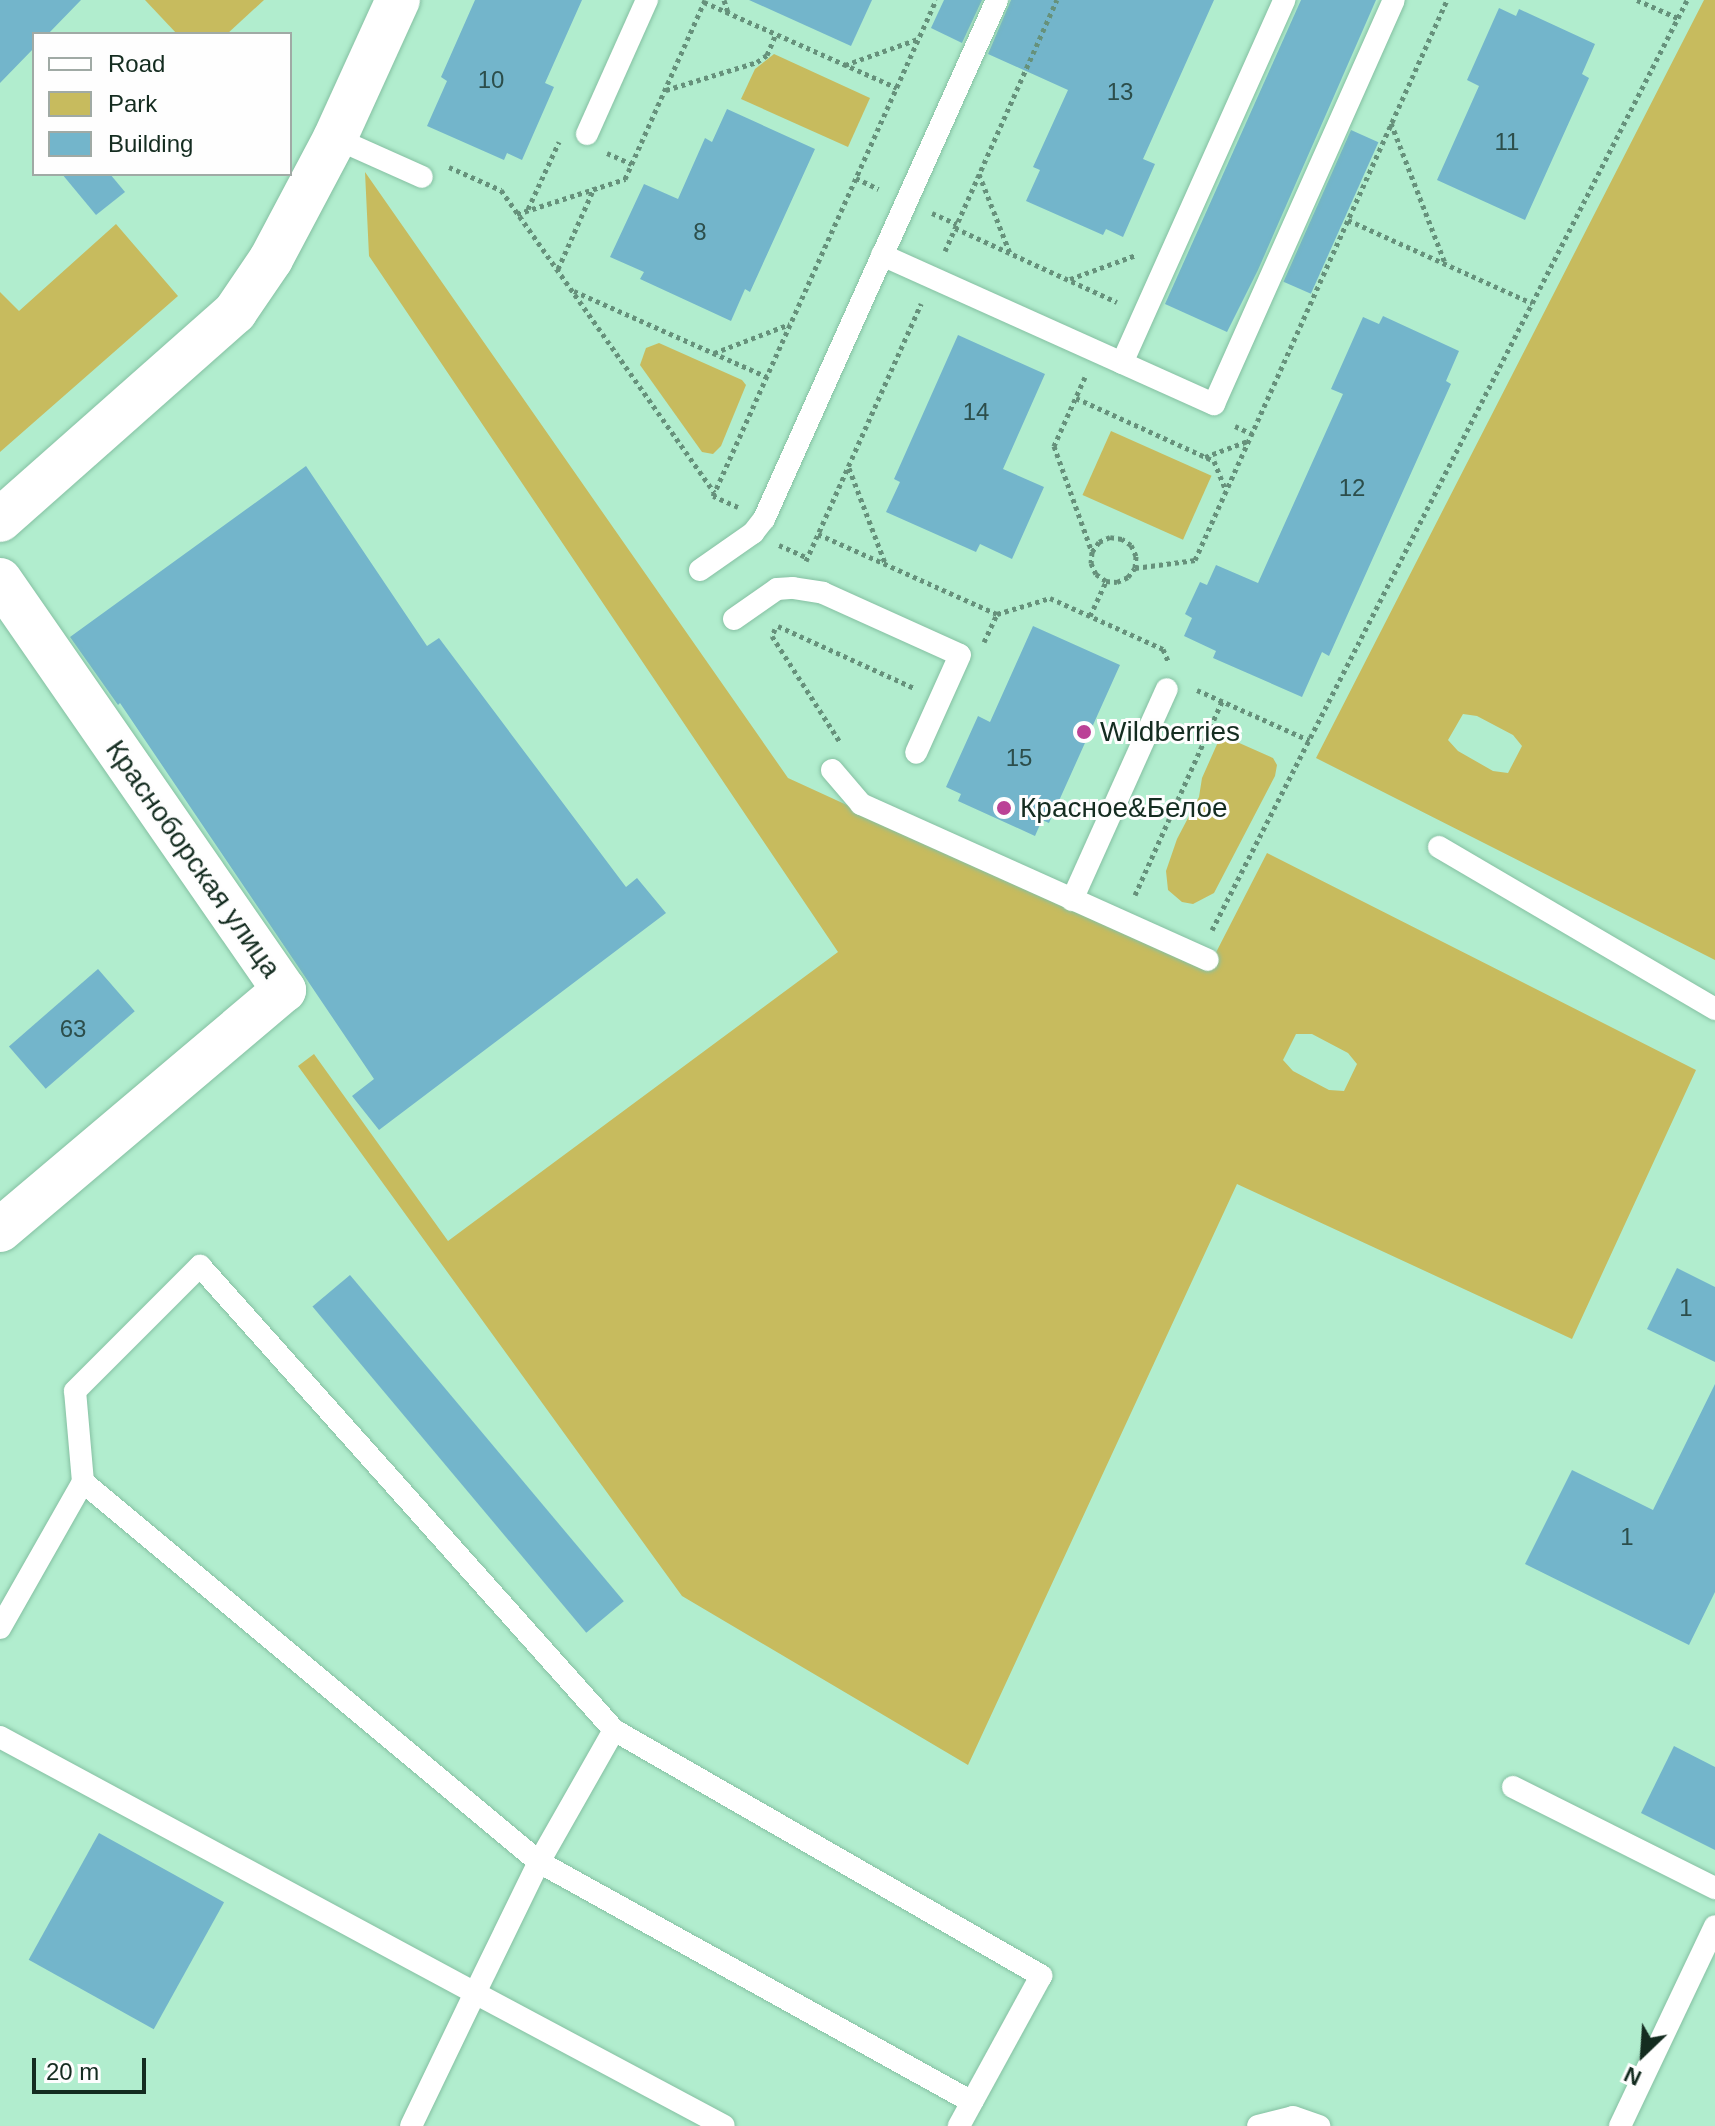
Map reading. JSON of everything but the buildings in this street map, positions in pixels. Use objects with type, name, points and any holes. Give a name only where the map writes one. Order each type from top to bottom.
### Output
[{"type":"street","points":[[0,520],[235,312],[271,259],[335,138],[398,0]]},
{"type":"street","name":"Красноборская улица","points":[[0,580],[284,990],[0,1230]]},
{"type":"lane","points":[[587,134],[647,0]]},
{"type":"lane","points":[[700,570],[753,533],[764,519],[997,0]]},
{"type":"lane","points":[[1122,363],[1284,0]]},
{"type":"lane","points":[[882,255],[1214,404],[1394,0]]},
{"type":"lane","points":[[335,138],[422,177]]},
{"type":"lane","points":[[734,619],[777,589],[793,588],[823,593],[960,655],[916,753]]},
{"type":"lane","points":[[1072,900],[1167,689]]},
{"type":"lane","points":[[832,770],[861,804],[1072,900],[1208,949]]},
{"type":"lane","points":[[1439,847],[1715,1009]]},
{"type":"lane","points":[[0,1628],[83,1482],[75,1391],[200,1266],[614,1730],[1041,1976],[959,2126]]},
{"type":"lane","points":[[83,1482],[539,1862],[972,2102]]},
{"type":"lane","points":[[411,2126],[539,1862],[614,1730]]},
{"type":"lane","points":[[0,1737],[724,2126]]},
{"type":"lane","points":[[1513,1787],[1715,1888]]},
{"type":"lane","points":[[1620,2126],[1715,1926]]},
{"type":"lane","points":[[1258,2126],[1293,2117],[1319,2126]]},
{"type":"path","points":[[724,0],[729,13]]},
{"type":"path","points":[[764,519],[713,496],[936,0]]},
{"type":"path","points":[[844,748],[772,636],[1057,0]]},
{"type":"path","points":[[1135,568],[1195,560],[1447,0]]},
{"type":"path","points":[[1637,0],[1678,18]]},
{"type":"path","points":[[1208,949],[1309,740],[1687,0]]},
{"type":"path","points":[[517,214],[625,179],[704,1],[897,88]]},
{"type":"path","points":[[665,90],[757,62],[767,55],[776,34]]},
{"type":"path","points":[[844,65],[919,39]]},
{"type":"path","points":[[1391,123],[1445,263]]},
{"type":"path","points":[[979,174],[1011,254]]},
{"type":"path","points":[[558,270],[594,188]]},
{"type":"path","points":[[501,190],[715,493]]},
{"type":"path","points":[[1348,220],[1532,303]]},
{"type":"path","points":[[955,228],[1118,302]]},
{"type":"path","points":[[1069,280],[1140,253]]},
{"type":"path","points":[[571,290],[767,377]]},
{"type":"path","points":[[713,354],[791,324]]},
{"type":"path","points":[[1092,552],[1099,542],[1110,537],[1122,539],[1131,545],[1136,556],[1135,568],[1128,577],[1117,582],[1106,581],[1096,574],[1091,563],[1092,552],[1054,446],[1096,351]]},
{"type":"path","points":[[1076,398],[1214,461],[1226,492]]},
{"type":"path","points":[[1204,457],[1249,441]]},
{"type":"path","points":[[848,466],[885,564]]},
{"type":"path","points":[[818,534],[997,614],[1050,598],[1163,649]]},
{"type":"path","points":[[1090,616],[1106,581]]},
{"type":"path","points":[[777,626],[940,699]]},
{"type":"path","points":[[1192,688],[1309,740]]},
{"type":"path","points":[[1131,903],[1222,701]]},
{"type":"green space","points":[[145,0],[264,0],[229,32],[175,32]]},
{"type":"green space","points":[[1704,0],[1715,0],[1715,960],[1316,758]],"holes":[[[1463,714],[1477,716],[1513,735],[1522,746],[1508,773],[1493,771],[1458,751],[1448,740]]]},
{"type":"green space","points":[[774,54],[870,98],[848,147],[741,99],[755,69]]},
{"type":"green space","points":[[365,172],[788,778],[1207,970],[1267,853],[1696,1070],[1572,1339],[1237,1184],[968,1765],[682,1596],[298,1066],[314,1054],[448,1241],[838,952],[369,256]],"holes":[[[1296,1034],[1312,1034],[1348,1053],[1357,1064],[1344,1091],[1329,1090],[1293,1071],[1283,1060]]]},
{"type":"green space","points":[[116,224],[178,296],[0,452],[0,292],[19,311]]},
{"type":"green space","points":[[659,343],[742,380],[746,385],[721,446],[713,454],[702,452],[640,365],[646,348]]},
{"type":"green space","points":[[1111,431],[1211,476],[1183,540],[1083,495]]},
{"type":"green space","points":[[1228,738],[1273,758],[1277,765],[1275,776],[1214,893],[1193,904],[1182,902],[1168,890],[1166,871],[1177,839],[1199,797],[1202,778],[1218,742]]},
{"type":"place","name":"Wildberries","points":[[1084,732]]},
{"type":"place","name":"Красное&Белое","points":[[1004,808]]}]
